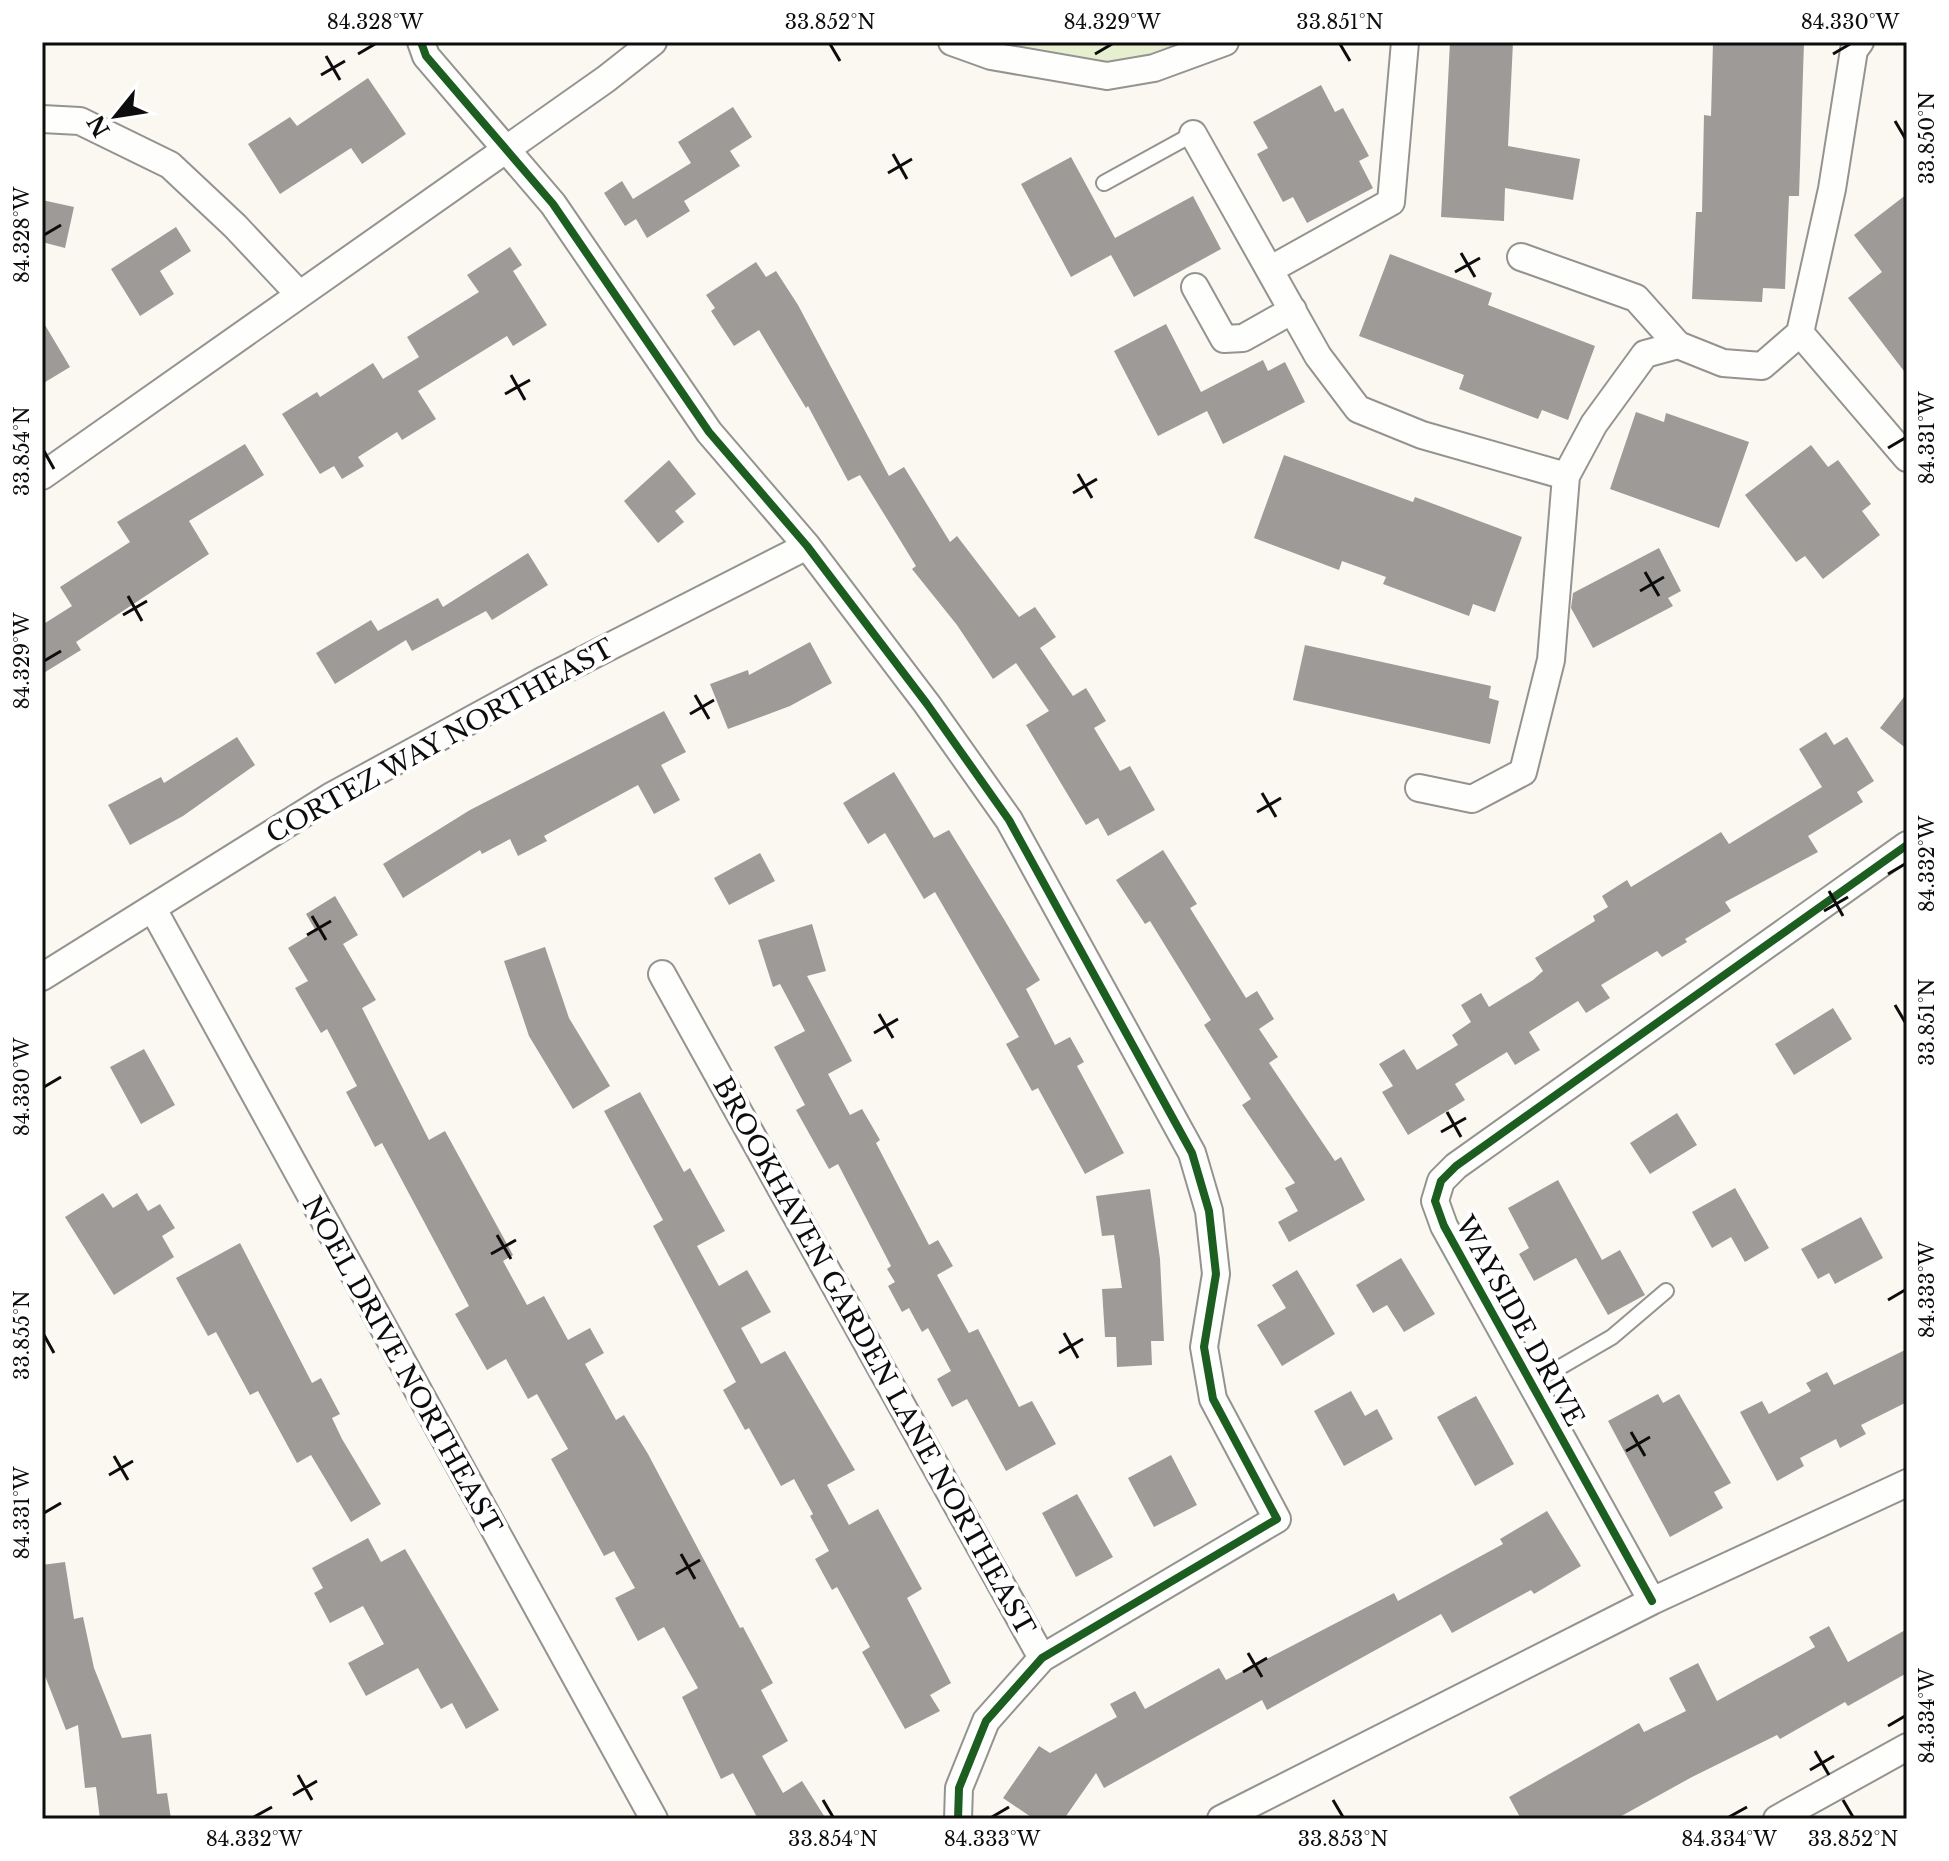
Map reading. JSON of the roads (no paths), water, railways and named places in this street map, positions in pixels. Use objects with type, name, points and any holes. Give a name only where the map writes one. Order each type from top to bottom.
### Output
[{"type":"street","points":[[421,42],[426,56],[553,204],[709,432],[807,546],[927,704],[1009,820],[1192,1153],[1209,1211],[1216,1274],[1204,1347],[1213,1399],[1277,1519],[1042,1658]]},
{"type":"street","points":[[42,476],[653,42]]},
{"type":"street","points":[[952,42],[991,56],[1107,76],[1154,68],[1225,42]]},
{"type":"street","points":[[1271,269],[1391,202],[1405,42]]},
{"type":"street","points":[[1521,257],[1636,298],[1678,345],[1723,363],[1762,366],[1800,333],[1832,189],[1854,50],[1860,42]]},
{"type":"street","points":[[42,119],[80,121],[170,165],[298,293]]},
{"type":"street","points":[[1193,134],[1318,356],[1358,409],[1422,435],[1566,476]]},
{"type":"street","points":[[1195,287],[1224,339],[1243,338],[1293,310]]},
{"type":"street","points":[[1800,333],[1907,458]]},
{"type":"street","points":[[1419,788],[1472,799],[1523,772],[1551,660],[1566,476],[1594,424],[1645,354],[1678,345]]},
{"type":"street","name":"CORTEZ WAY NORTHEAST","points":[[42,977],[330,797],[546,679],[807,546]]},
{"type":"street","name":"WAYSIDE DRIVE","points":[[1652,1601],[1444,1226],[1435,1201],[1441,1181],[1479,1150],[1907,845]]},
{"type":"street","name":"NOEL DRIVE NORTHEAST","points":[[153,909],[654,1819]]},
{"type":"street","name":"BROOKHAVEN GARDEN LANE NORTHEAST","points":[[662,974],[1042,1658],[986,1721],[959,1788],[958,1819]]},
{"type":"street","points":[[1221,1819],[1652,1601],[1907,1483]]},
{"type":"street","points":[[1777,1819],[1907,1747]]},
{"type":"lane","points":[[1104,183],[1193,134]]},
{"type":"lane","points":[[1531,1384],[1612,1337],[1666,1291]]}]
